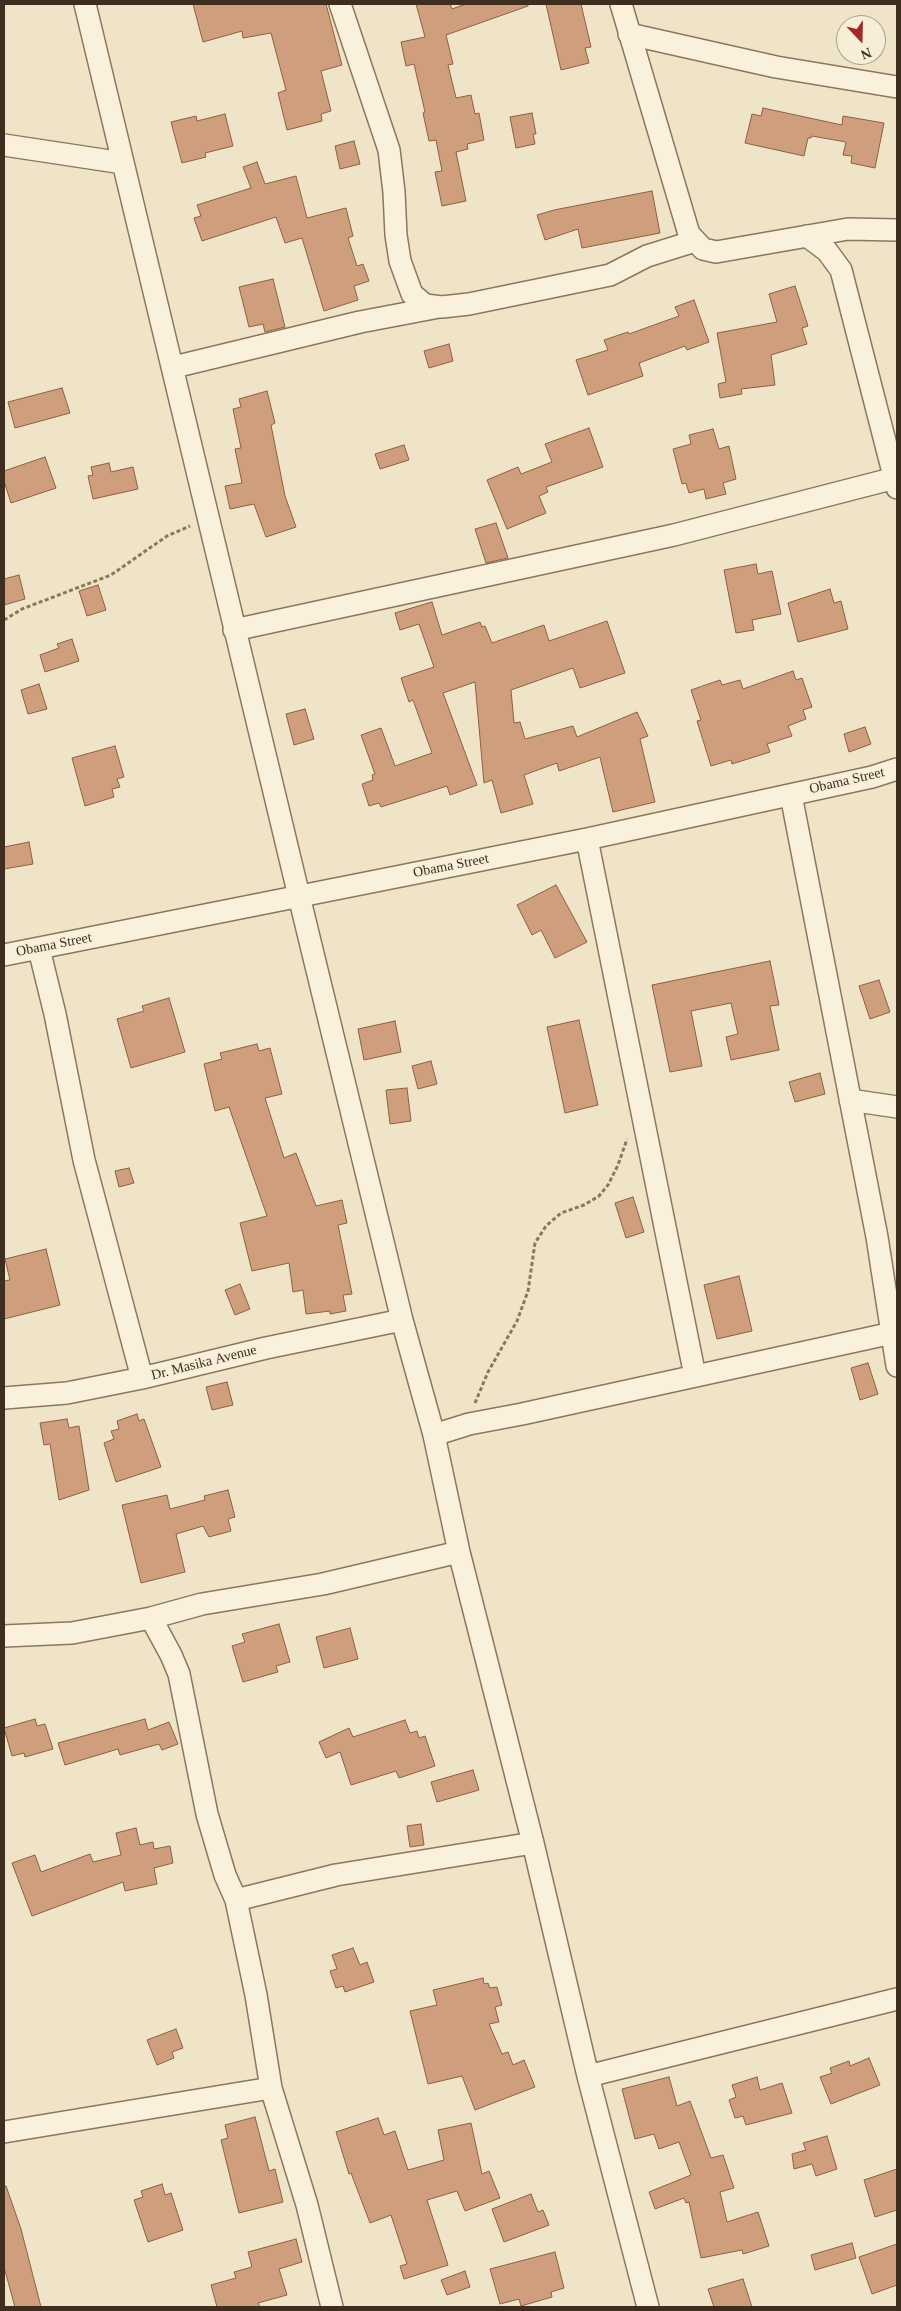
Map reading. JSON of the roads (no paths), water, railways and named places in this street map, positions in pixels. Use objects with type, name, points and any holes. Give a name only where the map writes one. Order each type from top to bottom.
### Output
[{"type":"street","points":[[85,4],[174,367],[234,630],[402,1320],[434,1435],[459,1552],[533,1843],[588,2076],[648,2307]]},
{"type":"street","points":[[340,4],[389,150],[400,261],[412,294],[425,305],[442,307]]},
{"type":"street","points":[[620,4],[689,234],[703,249],[716,252],[848,229],[897,230]]},
{"type":"street","points":[[629,34],[776,67],[897,87]]},
{"type":"street","points":[[4,145],[123,163]]},
{"type":"street","points":[[234,630],[674,535],[896,483],[841,270],[827,251],[807,236]]},
{"type":"street","points":[[174,367],[360,322],[469,304],[610,274],[633,265],[647,256],[696,241]]},
{"type":"street","name":"Obama Street","points":[[4,955],[587,839],[872,777],[897,769]]},
{"type":"street","points":[[791,795],[877,1237],[894,1333],[897,1366]]},
{"type":"street","points":[[587,839],[695,1376]]},
{"type":"street","points":[[39,949],[55,1014],[84,1160],[142,1378]]},
{"type":"street","points":[[850,1100],[897,1107]]},
{"type":"street","name":"Dr. Masika Avenue","points":[[4,1398],[67,1393],[142,1378],[266,1348],[402,1320]]},
{"type":"street","points":[[434,1435],[469,1424],[894,1333]]},
{"type":"street","points":[[4,1636],[72,1633],[151,1618],[202,1604],[323,1584],[459,1552]]},
{"type":"street","points":[[151,1618],[179,1674],[207,1814],[236,1900],[256,1995],[271,2088],[307,2205],[332,2307]]},
{"type":"street","points":[[236,1900],[336,1875],[533,1843]]},
{"type":"street","points":[[588,2076],[896,2003]]},
{"type":"street","points":[[4,2132],[271,2088]]}]
